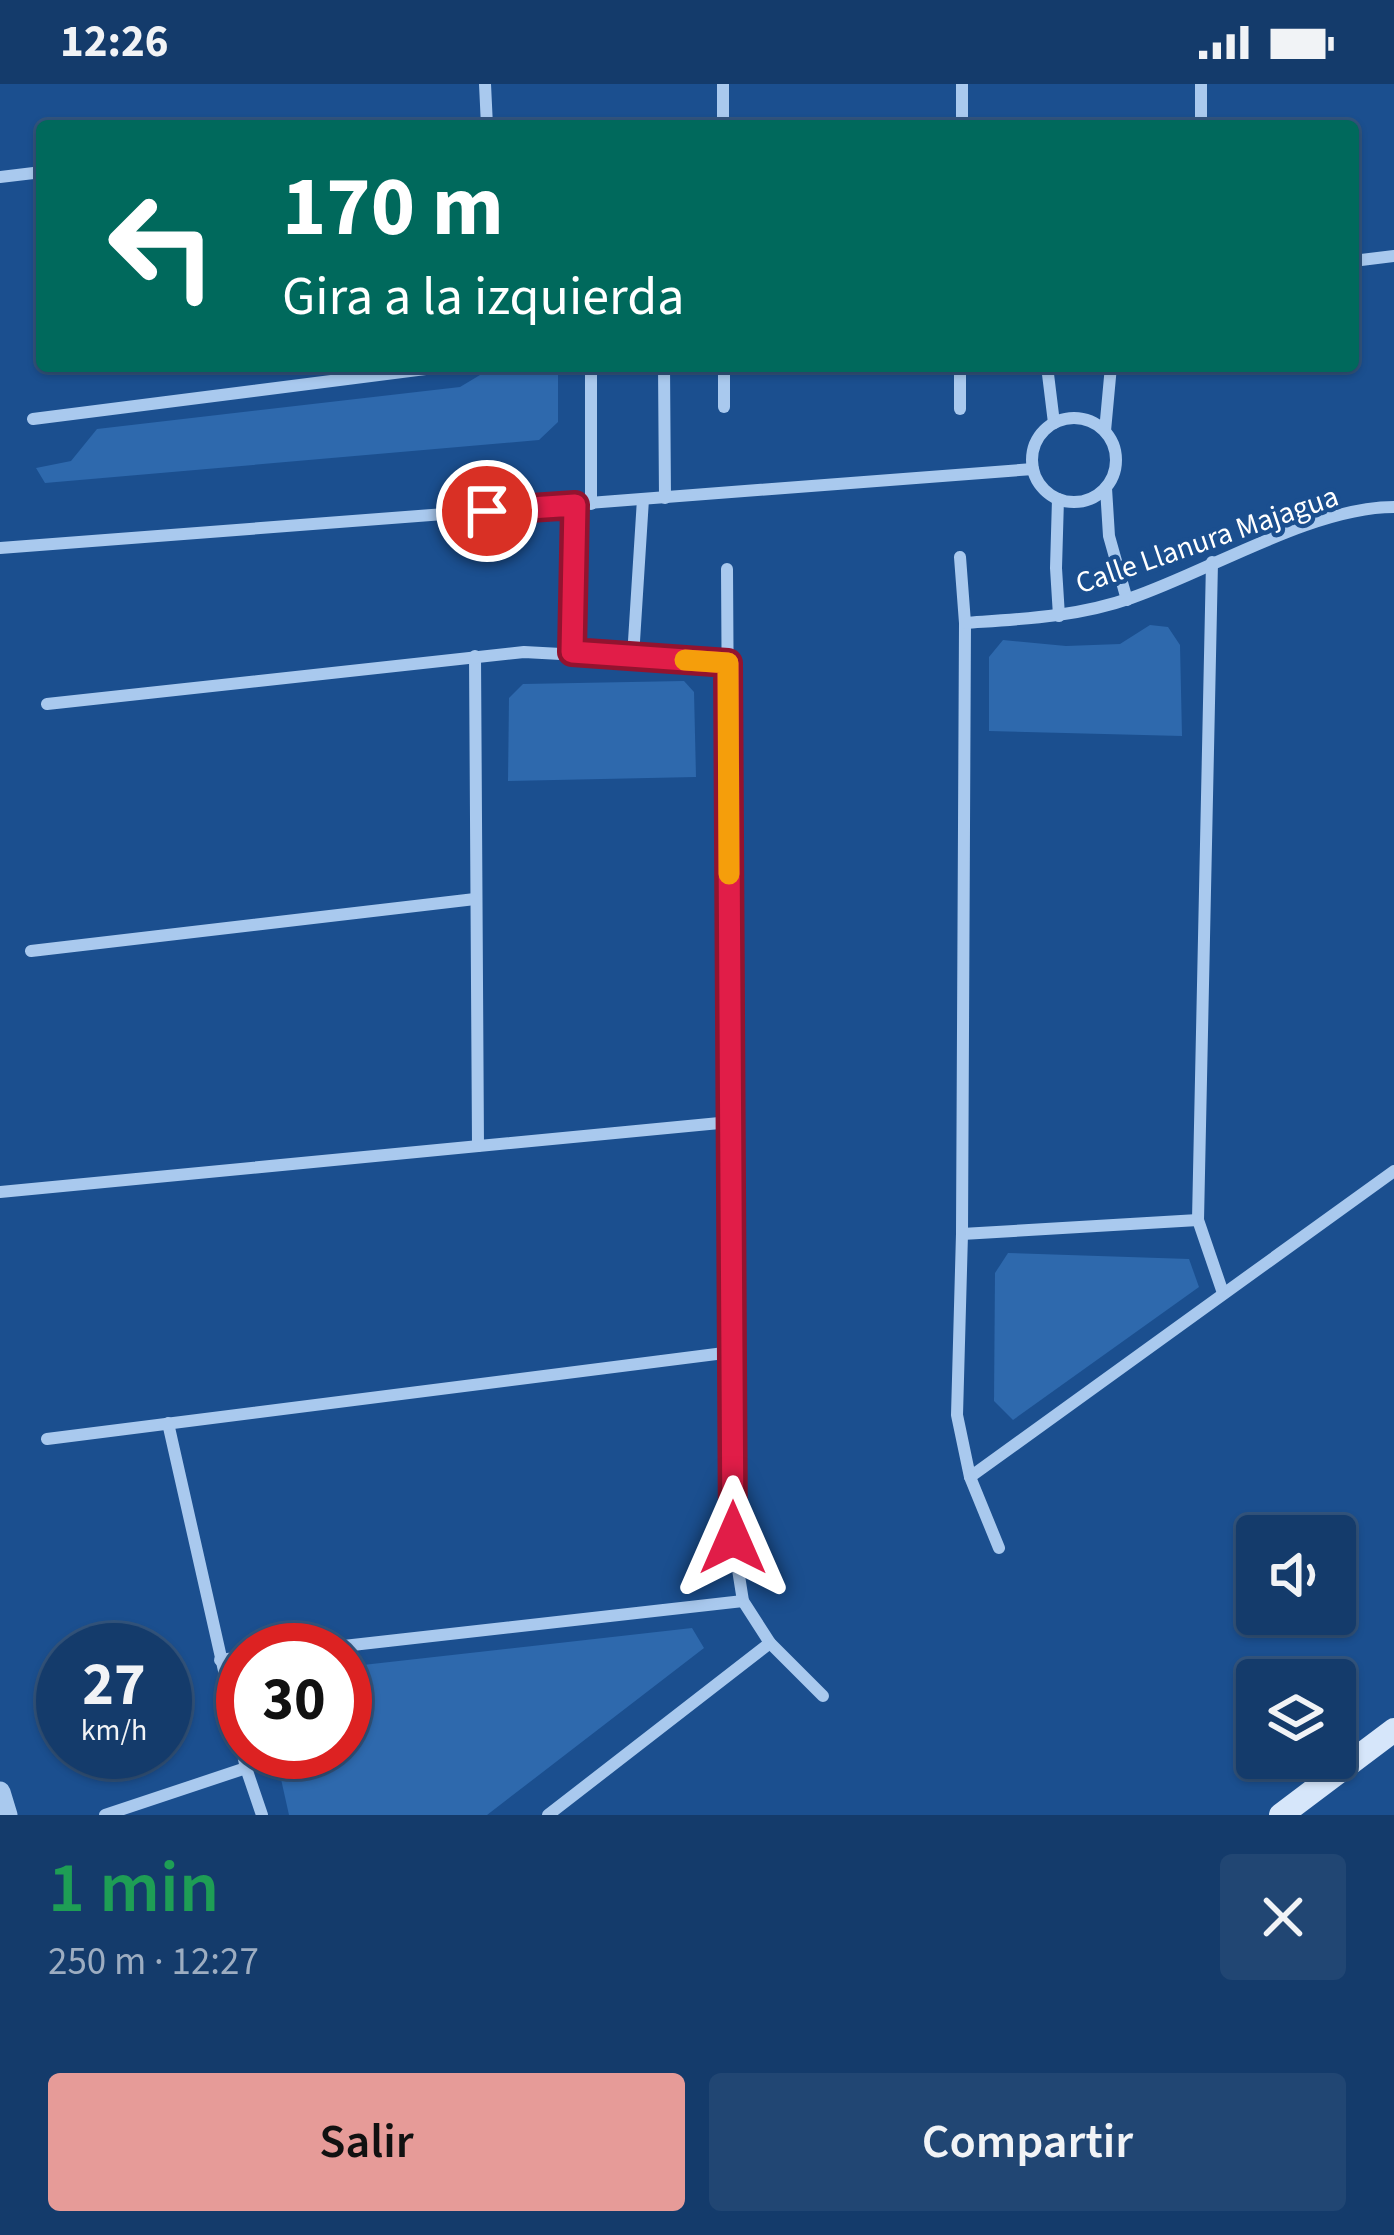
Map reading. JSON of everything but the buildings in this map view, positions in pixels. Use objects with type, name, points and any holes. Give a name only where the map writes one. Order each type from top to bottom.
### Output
[{"type":"main road","points":[[1281,1815],[1394,1730]]},
{"type":"street","points":[[485,84],[487,120]]},
{"type":"street","points":[[723,84],[724,120]]},
{"type":"street","points":[[962,84],[962,120]]},
{"type":"street","points":[[1202,84],[1202,120]]},
{"type":"street","points":[[0,177],[36,173]]},
{"type":"street","points":[[1359,260],[1394,256]]},
{"type":"street","points":[[33,419],[402,372]]},
{"type":"street","points":[[591,372],[591,504]]},
{"type":"street","points":[[664,372],[665,498]]},
{"type":"street","points":[[724,372],[724,407]]},
{"type":"street","points":[[960,372],[960,409]]},
{"type":"street","points":[[1048,372],[1054,423]]},
{"type":"street","points":[[1105,431],[1111,372]]},
{"type":"street","points":[[1106,488],[1084,502],[1058,500],[1046,493],[1033,469],[1036,442],[1054,423],[1081,418],[1105,431],[1112,441],[1117,466],[1106,488],[1109,536],[1127,600]]},
{"type":"street","points":[[0,548],[1033,469]]},
{"type":"street","points":[[633,657],[643,500]]},
{"type":"street","points":[[1058,500],[1055,568],[1060,616]]},
{"type":"street","points":[[572,652],[575,505]]},
{"type":"street","name":"Calle Llanura Majagua","points":[[965,623],[1060,616],[1127,600],[1212,562],[1335,517],[1394,507]]},
{"type":"street","points":[[960,557],[965,623],[957,1415],[970,1477],[999,1548]]},
{"type":"street","points":[[1212,562],[1198,1220],[1223,1293]]},
{"type":"street","points":[[727,569],[733,1538],[743,1601],[770,1643],[823,1696]]},
{"type":"street","points":[[47,704],[475,656],[572,652],[728,663]]},
{"type":"street","points":[[475,656],[478,1146]]},
{"type":"street","points":[[31,951],[475,899]]},
{"type":"street","points":[[0,1192],[730,1122]]},
{"type":"street","points":[[970,1477],[1394,1171]]},
{"type":"street","points":[[962,1234],[1198,1220]]},
{"type":"street","points":[[47,1439],[732,1352]]},
{"type":"street","points":[[168,1424],[216,1642]]},
{"type":"street","points":[[372,1643],[743,1601]]},
{"type":"street","points":[[548,1815],[770,1643]]},
{"type":"street","points":[[105,1815],[216,1778]]},
{"type":"street","points":[[250,1779],[262,1815]]},
{"type":"street","points":[[0,1792],[7,1815]]},
{"type":"shaded area","points":[[485,372],[558,372],[558,422],[539,440],[45,483],[36,468],[71,461],[97,429],[460,387]]},
{"type":"shaded area","points":[[1150,625],[1168,627],[1180,645],[1182,736],[989,731],[989,657],[1003,640],[1066,646],[1120,644]]},
{"type":"shaded area","points":[[684,681],[694,692],[696,777],[508,781],[509,698],[523,684]]},
{"type":"shaded area","points":[[1008,1253],[1189,1259],[1199,1287],[1013,1420],[994,1401],[995,1273]]},
{"type":"shaded area","points":[[692,1628],[704,1648],[487,1815],[289,1815],[281,1779],[372,1779],[372,1664]]},
{"type":"slow traffic","points":[[685,660],[728,663],[729,874]]},
{"type":"route","points":[[487,511],[575,505],[572,652],[728,663],[733,1538]]}]
